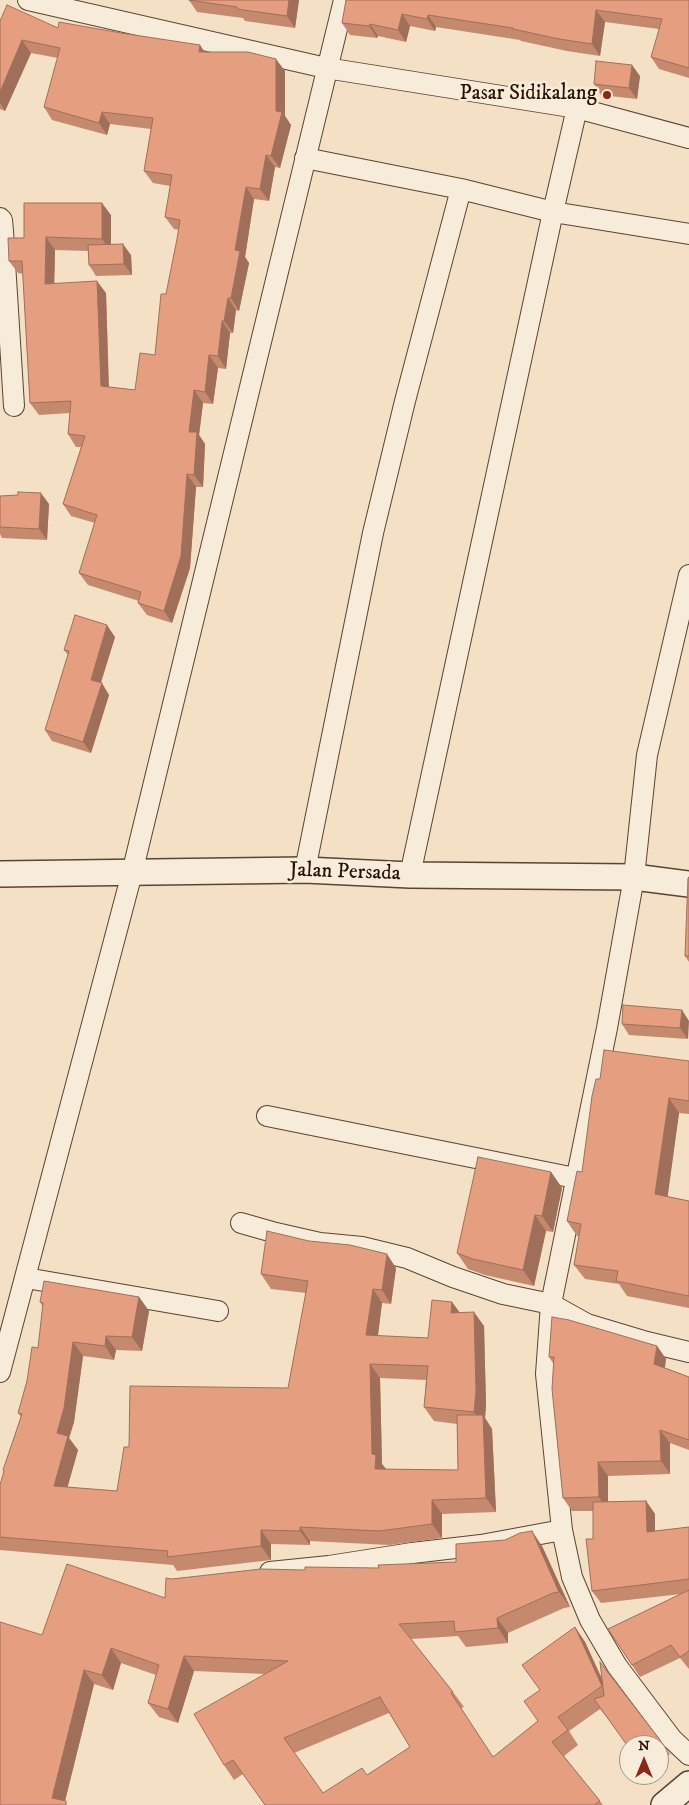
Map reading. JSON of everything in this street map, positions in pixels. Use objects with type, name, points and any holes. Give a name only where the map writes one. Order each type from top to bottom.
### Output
[{"type":"street","points":[[28,0],[326,68],[577,108],[689,138]]},
{"type":"street","points":[[0,1372],[132,873],[344,0]]},
{"type":"street","points":[[410,875],[577,108]]},
{"type":"street","points":[[305,158],[461,189],[553,212],[689,234]]},
{"type":"street","points":[[305,870],[373,533],[405,401],[461,189]]},
{"type":"street","points":[[0,218],[3,231],[14,406]]},
{"type":"street","points":[[689,575],[647,755],[634,877],[607,1028],[551,1304],[546,1374],[562,1530],[572,1577],[590,1620],[617,1666],[672,1739],[689,1755]]},
{"type":"street","name":"Jalan Persada","points":[[0,874],[305,870],[410,875],[634,877],[689,884]]},
{"type":"street","points":[[266,1116],[576,1178]]},
{"type":"street","points":[[241,1223],[320,1243],[362,1247],[406,1258],[502,1294],[551,1304],[587,1324],[689,1352]]},
{"type":"street","points":[[26,1278],[218,1311]]},
{"type":"street","points":[[255,1574],[481,1545],[562,1530]]},
{"type":"street","points":[[664,1805],[689,1784]]},
{"type":"building","points":[[189,0],[289,0],[287,16]]},
{"type":"building","points":[[346,0],[689,0],[689,68],[651,57],[662,19],[596,10],[592,44],[559,39],[513,28],[428,15],[427,19],[402,14],[398,30],[370,24],[369,26],[342,23]]},
{"type":"building","points":[[7,5],[58,28],[59,22],[200,45],[199,52],[248,52],[276,59],[276,111],[282,112],[271,156],[266,155],[260,189],[246,187],[235,250],[240,251],[231,298],[228,298],[224,321],[222,321],[218,356],[209,355],[205,392],[194,390],[189,432],[197,432],[194,475],[187,474],[181,556],[164,611],[138,603],[141,592],[79,573],[97,515],[63,504],[85,436],[68,434],[71,401],[30,403],[22,261],[9,261],[8,238],[24,238],[24,203],[102,203],[102,239],[46,237],[45,284],[97,281],[101,386],[135,390],[140,353],[155,355],[161,294],[166,294],[177,239],[180,220],[165,217],[172,175],[144,171],[153,118],[102,112],[99,123],[44,107],[60,48],[22,40],[0,92],[0,21]]},
{"type":"building","points":[[596,61],[632,65],[629,88],[594,84]]},
{"type":"building","points":[[123,244],[124,264],[89,265],[88,245]]},
{"type":"building","points":[[18,492],[41,493],[39,529],[0,527],[0,496],[18,495]]},
{"type":"building","points":[[75,615],[107,625],[91,680],[102,683],[83,742],[45,730],[69,651],[64,650]]},
{"type":"building","points":[[688,878],[689,956],[685,956]]},
{"type":"building","points":[[623,1005],[682,1010],[680,1028],[622,1024]]},
{"type":"building","points":[[604,1050],[689,1061],[689,1101],[669,1098],[655,1194],[689,1201],[689,1296],[616,1281],[618,1271],[574,1265],[581,1224],[567,1221],[577,1171],[582,1172],[592,1096],[596,1079],[600,1079]]},
{"type":"building","points":[[478,1157],[551,1172],[542,1216],[535,1215],[523,1270],[473,1259],[457,1253]]},
{"type":"building","points":[[267,1231],[309,1241],[350,1245],[387,1254],[382,1290],[373,1289],[366,1335],[428,1338],[432,1300],[452,1302],[451,1313],[474,1312],[476,1391],[474,1412],[424,1407],[428,1366],[370,1364],[372,1454],[376,1455],[375,1469],[458,1470],[457,1415],[483,1415],[486,1498],[432,1500],[432,1524],[379,1531],[300,1527],[300,1531],[261,1530],[261,1546],[167,1557],[168,1551],[0,1537],[0,1485],[3,1470],[22,1414],[18,1413],[27,1381],[32,1347],[38,1348],[43,1303],[40,1302],[44,1281],[139,1297],[132,1337],[106,1336],[105,1346],[73,1342],[64,1408],[57,1433],[68,1436],[54,1486],[117,1491],[124,1447],[129,1447],[130,1386],[288,1388],[308,1281],[261,1274]]},
{"type":"building","points":[[552,1317],[569,1320],[657,1346],[654,1364],[689,1377],[689,1440],[660,1430],[661,1461],[598,1462],[599,1497],[563,1498],[552,1389],[554,1357],[549,1357]]},
{"type":"building","points":[[646,1501],[647,1532],[689,1527],[689,1579],[592,1591],[586,1539],[593,1539],[593,1502]]},
{"type":"building","points":[[532,1531],[559,1592],[497,1618],[498,1628],[455,1632],[454,1621],[399,1624],[453,1692],[451,1693],[493,1757],[538,1721],[524,1701],[540,1690],[522,1665],[575,1627],[602,1686],[558,1717],[568,1730],[552,1742],[600,1801],[594,1805],[265,1805],[233,1760],[224,1765],[194,1714],[288,1661],[184,1656],[168,1709],[148,1703],[159,1665],[111,1648],[102,1675],[84,1670],[52,1798],[66,1801],[66,1805],[0,1805],[0,1622],[42,1635],[67,1564],[165,1598],[166,1578],[172,1579],[261,1569],[305,1570],[305,1567],[379,1568],[378,1565],[456,1562],[456,1544],[505,1540],[520,1533]],"holes":[[[380,1697],[410,1747],[367,1775],[362,1768],[323,1793],[284,1738]]]},
{"type":"building","points":[[689,1590],[689,1651],[680,1657],[671,1645],[632,1665],[608,1629]]},
{"type":"building","points":[[600,1662],[656,1735],[620,1735],[594,1699],[604,1696]]},
{"type":"place","name":"Pasar Sidikalang","points":[[607,95]]}]
